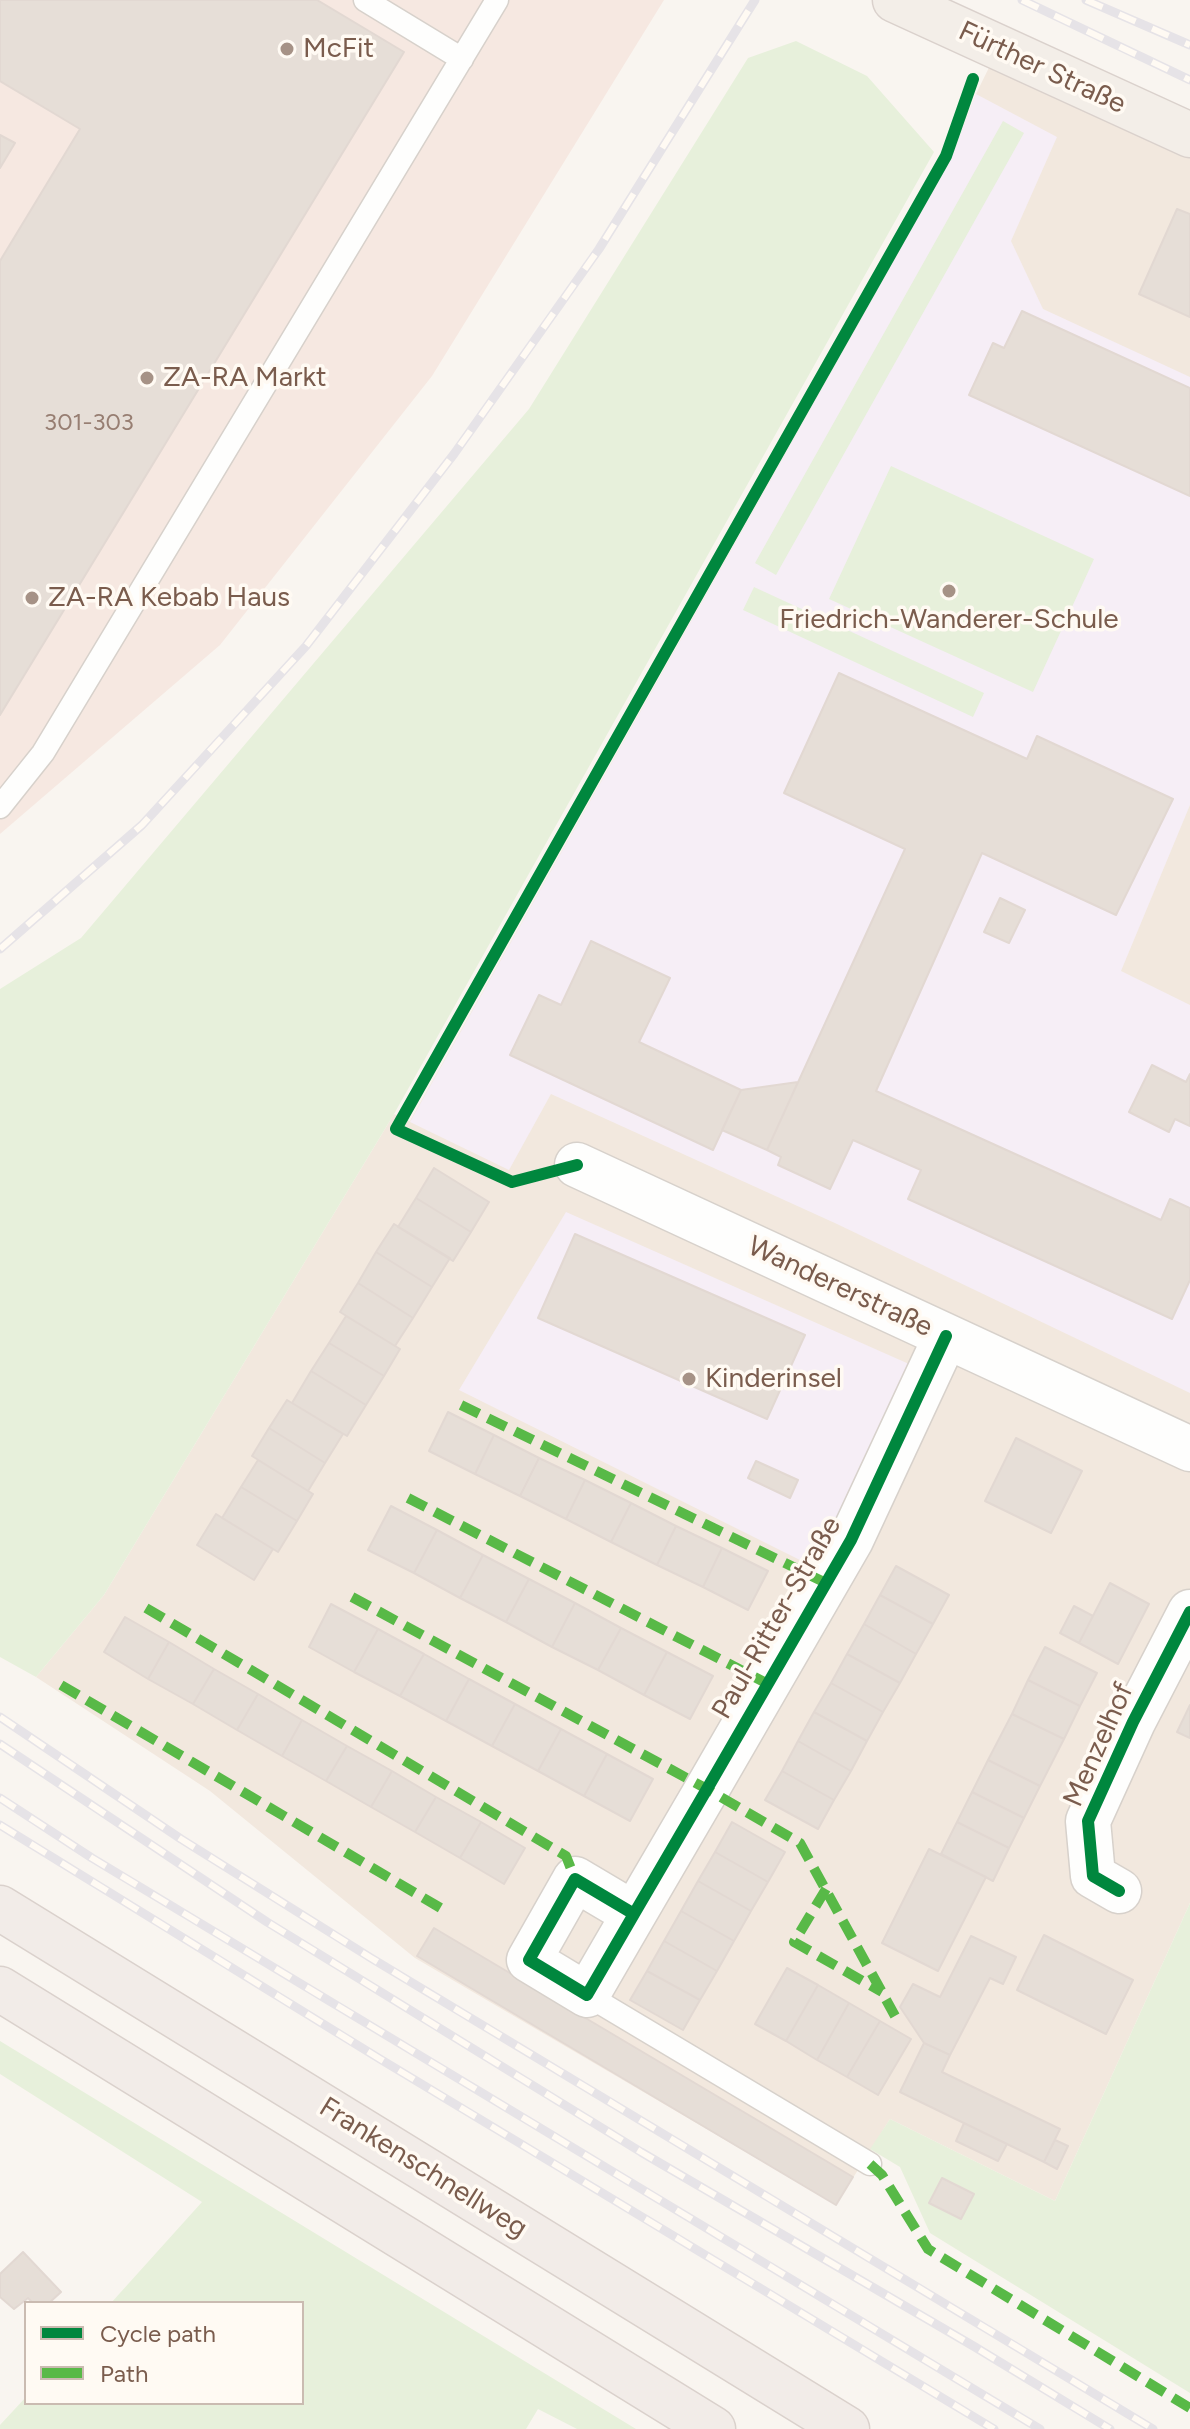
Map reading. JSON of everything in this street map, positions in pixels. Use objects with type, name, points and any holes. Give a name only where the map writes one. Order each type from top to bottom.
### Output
[{"type":"highway","name":"Frankenschnellweg","points":[[0,1908],[847,2429]]},
{"type":"highway","points":[[0,1989],[713,2429]]},
{"type":"main road","name":"Fürther Straße","points":[[895,0],[1190,135]]},
{"type":"street","name":"Wandererstraße","points":[[577,1165],[1190,1449]]},
{"type":"street","name":"Paul-Ritter-Straße","points":[[587,1995],[851,1540],[946,1336]]},
{"type":"street","name":"Menzelhof","points":[[1119,1891],[1093,1876],[1088,1821],[1133,1722],[1190,1612]]},
{"type":"street","points":[[587,1995],[529,1960],[575,1879],[634,1914]]},
{"type":"lane","points":[[365,0],[462,59]]},
{"type":"lane","points":[[0,807],[43,753],[497,0]]},
{"type":"lane","points":[[587,1995],[870,2164]]},
{"type":"shaded area","points":[[0,0],[664,0],[432,376],[220,645],[0,834]]},
{"type":"shaded area","points":[[1008,29],[1190,117],[1190,1903],[1055,2201],[890,2119],[836,2205],[415,1958],[210,1791],[36,1677],[104,1595],[394,1114],[410,1121],[951,159],[976,94]]},
{"type":"shaded area","name":"Friedrich-Wanderer-Schule","points":[[976,94],[1057,137],[1011,241],[1043,309],[1190,377],[1190,805],[1121,971],[1190,1005],[1190,1393],[837,1224],[551,1094],[509,1170],[410,1122],[951,159]]},
{"type":"shaded area","name":"Kinderinsel","points":[[566,1212],[918,1368],[816,1568],[459,1390]]},
{"type":"green space","points":[[796,41],[867,76],[934,152],[394,1114],[104,1595],[36,1677],[0,1657],[0,989],[81,938],[529,409],[748,58]]},
{"type":"green space","points":[[1003,121],[1024,133],[776,575],[755,563]]},
{"type":"green space","points":[[891,466],[1094,559],[1033,692],[829,599]]},
{"type":"green space","points":[[754,587],[984,693],[973,717],[743,610]]},
{"type":"green space","points":[[1190,1903],[1190,2393],[930,2233],[900,2167],[870,2149],[890,2119],[1055,2201]]},
{"type":"green space","points":[[0,2041],[636,2429],[577,2429],[538,2409],[526,2429],[0,2429],[0,2425],[24,2399],[24,2405],[304,2405],[304,2301],[113,2301],[202,2202],[0,2074]]},
{"type":"building","points":[[0,0],[317,0],[404,52],[0,715],[0,261],[80,129],[0,81]]},
{"type":"building","points":[[0,135],[15,143],[0,168]]},
{"type":"building","points":[[1177,209],[1190,214],[1190,317],[1139,294]]},
{"type":"building","points":[[1022,311],[1190,388],[1190,496],[969,395],[993,343],[1004,348]]},
{"type":"building","points":[[839,673],[1027,759],[1037,736],[1173,799],[1116,915],[982,853],[876,1091],[1161,1220],[1170,1199],[1190,1208],[1190,1280],[1172,1319],[908,1199],[921,1170],[853,1140],[830,1189],[778,1165],[781,1157],[767,1150],[905,849],[784,793]]},
{"type":"building","points":[[1000,898],[1025,910],[1009,943],[984,932]]},
{"type":"building","points":[[591,941],[670,978],[639,1042],[741,1090],[713,1150],[510,1055],[539,995],[561,1005]]},
{"type":"building","points":[[1152,1065],[1186,1082],[1190,1074],[1190,1126],[1175,1119],[1169,1132],[1129,1112]]},
{"type":"building","points":[[798,1082],[767,1150],[722,1130],[741,1090]]},
{"type":"building","points":[[434,1168],[489,1202],[471,1232],[416,1198]]},
{"type":"building","points":[[416,1198],[471,1232],[453,1261],[398,1227]]},
{"type":"building","points":[[394,1224],[450,1258],[432,1287],[376,1252]]},
{"type":"building","points":[[575,1234],[805,1335],[767,1419],[538,1318]]},
{"type":"building","points":[[376,1252],[432,1287],[413,1318],[358,1283]]},
{"type":"building","points":[[358,1283],[413,1318],[395,1346],[340,1312]]},
{"type":"building","points":[[346,1316],[400,1349],[384,1376],[329,1343]]},
{"type":"building","points":[[329,1343],[384,1376],[366,1405],[311,1371]]},
{"type":"building","points":[[311,1371],[366,1405],[347,1436],[292,1403]]},
{"type":"building","points":[[287,1400],[343,1434],[325,1463],[269,1428]]},
{"type":"building","points":[[448,1412],[494,1435],[475,1474],[429,1451]]},
{"type":"building","points":[[269,1428],[325,1463],[308,1491],[252,1456]]},
{"type":"building","points":[[494,1435],[539,1458],[520,1496],[475,1474]]},
{"type":"building","points":[[1016,1438],[1082,1471],[1051,1533],[985,1501]]},
{"type":"building","points":[[539,1458],[585,1480],[566,1519],[520,1496]]},
{"type":"building","points":[[258,1460],[313,1494],[297,1521],[241,1487]]},
{"type":"building","points":[[756,1461],[798,1480],[790,1498],[748,1478]]},
{"type":"building","points":[[585,1480],[631,1503],[611,1542],[566,1519]]},
{"type":"building","points":[[241,1487],[297,1521],[278,1552],[222,1518]]},
{"type":"building","points":[[631,1503],[676,1526],[657,1565],[611,1542]]},
{"type":"building","points":[[391,1506],[437,1530],[414,1573],[368,1550]]},
{"type":"building","points":[[216,1514],[273,1549],[254,1580],[197,1545]]},
{"type":"building","points":[[676,1526],[722,1548],[703,1587],[657,1565]]},
{"type":"building","points":[[437,1530],[483,1555],[460,1598],[414,1573]]},
{"type":"building","points":[[722,1548],[768,1571],[748,1610],[703,1587]]},
{"type":"building","points":[[483,1555],[529,1579],[506,1622],[460,1598]]},
{"type":"building","points":[[896,1566],[949,1595],[933,1624],[880,1595]]},
{"type":"building","points":[[529,1579],[575,1603],[552,1647],[506,1622]]},
{"type":"building","points":[[1110,1583],[1149,1604],[1118,1664],[1079,1643]]},
{"type":"building","points":[[880,1595],[933,1624],[916,1654],[864,1624]]},
{"type":"building","points":[[575,1603],[621,1628],[598,1670],[552,1647]]},
{"type":"building","points":[[331,1604],[378,1629],[354,1672],[309,1647]]},
{"type":"building","points":[[1074,1606],[1093,1616],[1079,1643],[1060,1633]]},
{"type":"building","points":[[125,1617],[169,1642],[148,1679],[104,1652]]},
{"type":"building","points":[[864,1624],[916,1654],[900,1683],[847,1654]]},
{"type":"building","points":[[621,1628],[667,1652],[644,1695],[598,1670]]},
{"type":"building","points":[[378,1629],[424,1654],[400,1696],[354,1672]]},
{"type":"building","points":[[169,1642],[214,1669],[193,1704],[148,1679]]},
{"type":"building","points":[[1045,1647],[1097,1673],[1080,1706],[1028,1680]]},
{"type":"building","points":[[667,1652],[713,1676],[690,1719],[644,1695]]},
{"type":"building","points":[[424,1654],[469,1679],[446,1721],[400,1696]]},
{"type":"building","points":[[847,1654],[900,1683],[883,1712],[831,1683]]},
{"type":"building","points":[[214,1669],[258,1694],[237,1730],[193,1704]]},
{"type":"building","points":[[469,1679],[515,1704],[492,1746],[446,1721]]},
{"type":"building","points":[[1028,1680],[1080,1706],[1064,1739],[1012,1714]]},
{"type":"building","points":[[831,1683],[883,1712],[867,1741],[814,1712]]},
{"type":"building","points":[[258,1694],[302,1720],[282,1756],[237,1730]]},
{"type":"building","points":[[515,1704],[561,1729],[538,1771],[492,1746]]},
{"type":"building","points":[[1190,1705],[1190,1738],[1177,1732]]},
{"type":"building","points":[[814,1712],[867,1741],[851,1771],[798,1741]]},
{"type":"building","points":[[1012,1714],[1064,1739],[1040,1786],[988,1760]]},
{"type":"building","points":[[302,1720],[347,1746],[326,1781],[282,1756]]},
{"type":"building","points":[[561,1729],[607,1754],[584,1796],[538,1771]]},
{"type":"building","points":[[798,1741],[851,1771],[834,1800],[782,1771]]},
{"type":"building","points":[[347,1746],[392,1771],[371,1807],[326,1781]]},
{"type":"building","points":[[607,1754],[653,1779],[630,1821],[584,1796]]},
{"type":"building","points":[[988,1760],[1040,1786],[1024,1818],[972,1792]]},
{"type":"building","points":[[392,1771],[436,1797],[415,1832],[371,1807]]},
{"type":"building","points":[[782,1771],[834,1800],[818,1829],[765,1800]]},
{"type":"building","points":[[972,1792],[1024,1818],[1009,1848],[957,1822]]},
{"type":"building","points":[[436,1797],[481,1822],[460,1858],[415,1832]]},
{"type":"building","points":[[481,1822],[525,1848],[504,1884],[460,1858]]},
{"type":"building","points":[[732,1822],[785,1852],[768,1882],[715,1852]]},
{"type":"building","points":[[957,1822],[1009,1848],[993,1881],[941,1854]]},
{"type":"building","points":[[929,1849],[986,1877],[938,1971],[882,1943]]},
{"type":"building","points":[[715,1852],[768,1882],[751,1911],[698,1881]]},
{"type":"building","points":[[698,1881],[751,1911],[734,1941],[681,1911]]},
{"type":"building","points":[[681,1911],[734,1941],[717,1971],[664,1941]]},
{"type":"building","points":[[434,1928],[853,2177],[836,2205],[417,1956]]},
{"type":"building","points":[[1044,1935],[1133,1980],[1106,2034],[1017,1990]]},
{"type":"building","points":[[971,1936],[1016,1957],[1003,1984],[990,1978],[950,2055],[924,2043],[900,2007],[913,1984],[940,1997]]},
{"type":"building","points":[[664,1941],[717,1971],[700,2000],[647,1971]]},
{"type":"building","points":[[787,1968],[818,1985],[786,2041],[755,2024]]},
{"type":"building","points":[[647,1971],[700,2000],[683,2030],[630,2000]]},
{"type":"building","points":[[818,1985],[849,2003],[817,2060],[786,2041]]},
{"type":"building","points":[[849,2003],[880,2021],[847,2077],[817,2060]]},
{"type":"building","points":[[880,2021],[911,2039],[878,2095],[847,2077]]},
{"type":"building","points":[[924,2043],[950,2055],[942,2072],[1060,2129],[1044,2162],[900,2092]]},
{"type":"building","points":[[964,2123],[1007,2144],[998,2161],[956,2141]]},
{"type":"building","points":[[1055,2140],[1068,2146],[1057,2169],[1044,2162]]},
{"type":"building","points":[[942,2178],[974,2194],[961,2219],[929,2203]]},
{"type":"building","points":[[23,2252],[61,2292],[51,2301],[31,2301],[28,2298],[14,2309],[0,2297],[0,2274]]},
{"type":"railway","points":[[0,949],[142,825],[306,646],[454,454],[599,249],[755,0]]},
{"type":"railway","points":[[1022,0],[1190,80]]},
{"type":"railway","points":[[1086,0],[1190,45]]},
{"type":"railway","points":[[0,1717],[181,1839],[371,1958],[1153,2429]]},
{"type":"railway","points":[[0,1744],[267,1922],[641,2152],[1110,2429]]},
{"type":"railway","points":[[0,1798],[92,1858],[1040,2429]]},
{"type":"railway","points":[[0,1825],[380,2059],[994,2429]]},
{"type":"marked path","points":[[461,1405],[826,1583]]},
{"type":"marked path","points":[[408,1498],[768,1684]]},
{"type":"marked path","points":[[352,1597],[707,1789],[800,1843],[895,2016]]},
{"type":"marked path","points":[[146,1608],[566,1856],[575,1879]]},
{"type":"marked path","points":[[61,1685],[444,1910]]},
{"type":"marked path","points":[[826,1889],[794,1942],[882,1992]]},
{"type":"marked path","points":[[870,2164],[882,2175],[928,2249],[1190,2408]]},
{"type":"cycle path","points":[[577,1165],[512,1182],[396,1129],[946,156],[973,79]]},
{"type":"cycle path","points":[[634,1914],[575,1879],[529,1960],[587,1995],[707,1789],[851,1540],[946,1336]]},
{"type":"cycle path","points":[[1119,1891],[1093,1876],[1088,1821],[1133,1722],[1190,1612]]},
{"type":"place","name":"McFit","points":[[287,49]]},
{"type":"place","name":"ZA-RA Markt","points":[[147,378]]},
{"type":"place","name":"Friedrich-Wanderer-Schule","points":[[949,591]]},
{"type":"place","name":"ZA-RA Kebab Haus","points":[[32,598]]},
{"type":"place","name":"Kinderinsel","points":[[689,1379]]}]
